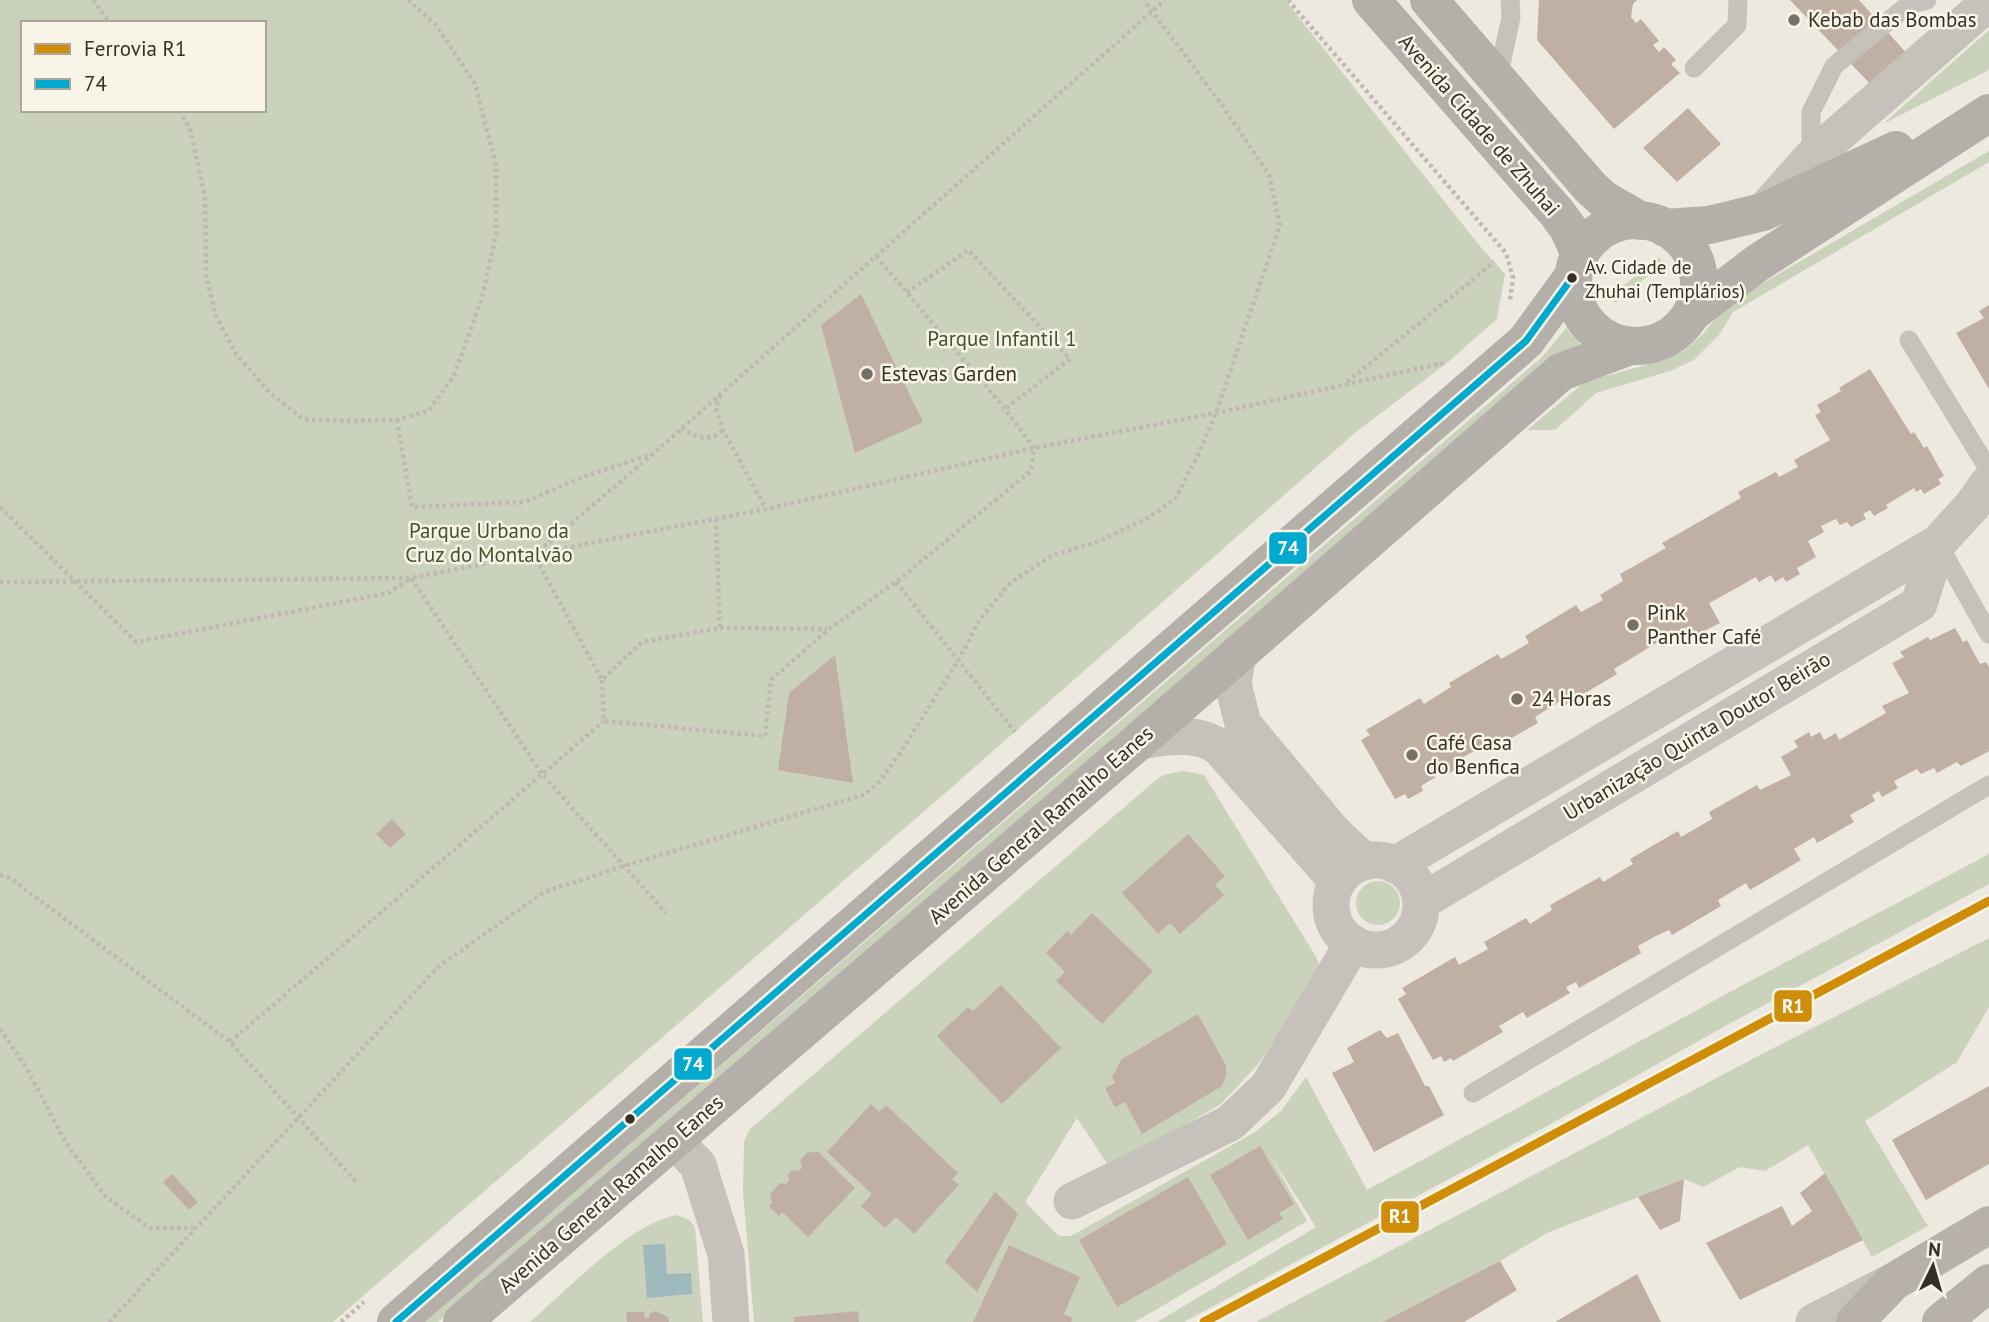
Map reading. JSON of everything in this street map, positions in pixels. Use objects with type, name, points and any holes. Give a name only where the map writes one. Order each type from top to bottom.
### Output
[{"type":"main road","name":"Avenida Cidade de Zhuhai","points":[[1371,0],[1557,213],[1567,228],[1576,266]]},
{"type":"main road","name":"Avenida Cidade de Zhuhai","points":[[1429,0],[1590,187],[1603,199],[1653,224]]},
{"type":"main road","points":[[1989,106],[1763,212],[1709,225],[1617,223],[1605,228],[1586,243],[1576,266],[1575,302],[1587,324],[1606,340],[1630,346],[1655,344],[1666,339],[1676,332],[1692,313],[1756,264],[1989,113]]},
{"type":"main road","points":[[1653,224],[1684,243],[1696,265],[1699,289],[1692,313]]},
{"type":"main road","name":"Avenida General Ramalho Eanes","points":[[396,1322],[1526,341],[1576,266]]},
{"type":"main road","name":"Avenida General Ramalho Eanes","points":[[462,1322],[1139,741],[1560,372],[1630,346]]},
{"type":"main road","points":[[1855,1322],[1893,1282],[1989,1226]]},
{"type":"main road","points":[[1941,1322],[1989,1283]]},
{"type":"street","points":[[1763,212],[1811,158],[1982,3]]},
{"type":"street","name":"Urbanização Quinta Doutor Beirão","points":[[1366,870],[1938,543],[1972,506],[1989,482]]},
{"type":"street","name":"Urbanização Quinta Doutor Beirão","points":[[1421,902],[1919,604],[1938,543]]},
{"type":"street","points":[[1238,653],[1233,684],[1243,724],[1366,870]]},
{"type":"street","points":[[1139,741],[1180,735],[1210,741],[1366,870]]},
{"type":"street","points":[[1366,870],[1404,870],[1416,884],[1421,902],[1420,916],[1414,929],[1393,947],[1380,950],[1365,949],[1342,934],[1331,909],[1332,895],[1366,870]]},
{"type":"street","points":[[1072,1201],[1230,1123],[1268,1087],[1353,943]]},
{"type":"street","points":[[675,1141],[698,1165],[726,1254],[731,1322]]},
{"type":"street","points":[[1814,1322],[1893,1282]]},
{"type":"lane","points":[[1498,78],[1511,17],[1510,0]]},
{"type":"lane","points":[[1694,68],[1737,25],[1738,0]]},
{"type":"lane","points":[[1811,158],[1811,112],[1834,66],[1908,5],[1927,0]]},
{"type":"lane","points":[[1909,340],[1989,470]]},
{"type":"lane","points":[[1938,543],[1989,634]]},
{"type":"lane","points":[[1473,1093],[1989,785]]},
{"type":"path","points":[[93,0],[109,21]]},
{"type":"path","points":[[181,112],[191,132],[205,197],[206,275],[216,316],[236,354],[269,392],[303,419],[397,420],[428,411],[454,376],[482,298],[496,234],[496,165],[475,84],[437,26],[408,0]]},
{"type":"path","points":[[109,1322],[438,967],[544,892],[866,794],[880,781],[902,750],[958,661],[979,619],[1011,582],[1053,555],[1097,542],[1147,518],[1175,499],[1216,413],[1280,225],[1269,176],[1222,105],[1144,0]]},
{"type":"path","points":[[534,555],[653,454],[1164,0]]},
{"type":"path","points":[[1288,0],[1506,253],[1513,278],[1507,307]]},
{"type":"path","points":[[906,292],[968,250],[1070,359],[1005,409]]},
{"type":"path","points":[[230,1042],[604,721],[765,736],[771,680],[829,629],[897,582],[1031,471],[1034,448],[1005,409],[876,256]]},
{"type":"path","points":[[1346,383],[1494,262]]},
{"type":"path","points":[[0,582],[411,578],[766,509],[1034,448],[1216,413],[1448,362],[1438,370]]},
{"type":"path","points":[[720,394],[716,408],[723,430],[766,509]]},
{"type":"path","points":[[397,420],[412,507],[524,502],[583,477],[653,454]]},
{"type":"path","points":[[681,428],[708,439],[723,430]]},
{"type":"path","points":[[0,507],[136,642],[388,593],[411,578]]},
{"type":"path","points":[[716,519],[720,628]]},
{"type":"path","points":[[534,555],[602,680],[604,721]]},
{"type":"path","points":[[411,578],[542,774],[667,913]]},
{"type":"path","points":[[897,582],[1016,732]]},
{"type":"path","points":[[602,680],[642,642],[720,628],[829,629]]},
{"type":"path","points":[[0,875],[10,878],[230,1042],[358,1184]]},
{"type":"path","points":[[0,1029],[26,1067],[65,1143],[106,1197],[150,1228],[197,1228]]},
{"type":"green space","name":"Parque Urbano da Cruz do Montalvão","points":[[0,0],[1285,0],[1479,245],[1505,274],[1497,319],[1448,362],[1356,432],[951,788],[333,1322],[0,1322]]},
{"type":"green space","points":[[1989,30],[1989,70],[1883,124]]},
{"type":"green space","points":[[1989,151],[1989,162],[1733,312],[1719,335],[1694,360],[1670,371],[1596,393],[1555,430],[1527,430],[1586,381],[1682,352],[1703,334],[1727,304]]},
{"type":"green space","points":[[1658,257],[1664,263],[1615,303],[1610,297]]},
{"type":"green space","points":[[1566,328],[1580,344],[1548,363],[438,1322],[424,1322],[1542,357]]},
{"type":"green space","points":[[1182,771],[1204,775],[1315,955],[1319,971],[1261,1061],[1221,1104],[1110,1168],[1077,1118],[1025,1202],[1059,1236],[1071,1236],[1255,1132],[1281,1111],[1306,1077],[1367,1190],[1989,854],[1989,884],[1184,1322],[1157,1322],[1316,1227],[1268,1152],[1307,1221],[1135,1322],[754,1322],[743,1192],[744,1141],[750,1129],[1156,780],[1164,775]]},
{"type":"green space","points":[[1378,881],[1387,882],[1394,887],[1399,894],[1399,912],[1394,919],[1387,924],[1378,925],[1369,924],[1362,919],[1357,912],[1356,903],[1357,894],[1362,887],[1369,882]]},
{"type":"green space","points":[[1989,938],[1989,1007],[1957,1062],[1865,1121],[1928,1226],[1872,1257],[1808,1145],[1765,1171],[1740,1167],[1703,1187],[1684,1179],[1547,1233],[1485,1270],[1384,1322],[1256,1322],[1758,1056]]},
{"type":"green space","points":[[677,1215],[689,1220],[695,1227],[703,1322],[530,1322],[619,1244],[658,1221]]},
{"type":"water","points":[[665,1244],[667,1274],[691,1273],[692,1294],[647,1298],[643,1245]]},
{"type":"building","points":[[1539,0],[1637,0],[1633,4],[1631,17],[1636,23],[1641,19],[1659,41],[1653,45],[1659,52],[1664,47],[1676,60],[1671,64],[1680,73],[1614,129],[1537,40]]},
{"type":"building","points":[[1790,0],[1859,0],[1909,56],[1874,88]]},
{"type":"building","points":[[1688,108],[1721,144],[1677,182],[1643,148]]},
{"type":"building","name":"Estevas Garden","points":[[861,294],[923,422],[855,453],[821,325]]},
{"type":"building","points":[[1989,305],[1989,389],[1956,333],[1984,318],[1979,311]]},
{"type":"building","points":[[1870,369],[1911,434],[1914,432],[1924,448],[1927,446],[1944,476],[1938,479],[1941,484],[1924,494],[1921,489],[1916,492],[1914,488],[1886,505],[1888,508],[1874,516],[1870,510],[1863,514],[1866,519],[1851,527],[1847,522],[1840,525],[1836,519],[1821,526],[1824,532],[1808,541],[1816,557],[1797,568],[1800,574],[1786,582],[1783,577],[1775,582],[1771,575],[1759,582],[1756,577],[1709,603],[1720,623],[1700,633],[1702,637],[1686,646],[1684,641],[1676,646],[1673,641],[1661,647],[1658,642],[1614,669],[1617,674],[1565,705],[1562,700],[1535,717],[1538,723],[1489,751],[1485,745],[1456,761],[1460,767],[1446,775],[1444,772],[1421,786],[1423,791],[1408,799],[1405,794],[1395,799],[1361,740],[1370,735],[1366,730],[1420,698],[1424,704],[1451,687],[1449,683],[1498,654],[1501,659],[1529,643],[1525,636],[1576,605],[1581,612],[1603,600],[1600,595],[1623,581],[1620,574],[1666,548],[1662,543],[1741,498],[1738,492],[1776,472],[1779,477],[1798,467],[1794,460],[1830,440],[1815,415],[1821,412],[1817,405]]},
{"type":"building","points":[[1955,628],[1963,642],[1967,640],[1980,664],[1986,662],[1989,667],[1989,751],[1961,766],[1957,762],[1937,773],[1934,768],[1921,774],[1917,769],[1894,781],[1898,788],[1882,797],[1879,791],[1872,795],[1875,801],[1850,815],[1854,822],[1817,843],[1814,837],[1794,849],[1801,860],[1750,890],[1746,883],[1718,900],[1721,906],[1672,935],[1669,930],[1638,946],[1641,953],[1579,988],[1576,982],[1566,987],[1570,993],[1527,1018],[1523,1012],[1499,1026],[1503,1032],[1453,1061],[1451,1058],[1444,1062],[1441,1056],[1433,1060],[1398,999],[1406,994],[1402,988],[1455,957],[1459,965],[1488,949],[1484,942],[1526,918],[1530,924],[1552,910],[1550,905],[1600,877],[1603,882],[1633,864],[1630,859],[1678,831],[1681,837],[1712,819],[1709,812],[1757,785],[1760,790],[1791,775],[1781,757],[1798,747],[1794,741],[1809,732],[1811,737],[1820,732],[1824,740],[1836,733],[1839,740],[1886,713],[1882,706],[1909,693],[1892,663],[1904,657],[1900,652],[1928,637],[1930,640]]},
{"type":"building","points":[[835,655],[853,783],[778,770],[789,693]]},
{"type":"building","points":[[392,819],[406,834],[390,848],[376,834]]},
{"type":"building","points":[[1188,834],[1225,876],[1215,885],[1224,895],[1180,934],[1170,923],[1158,934],[1122,893]]},
{"type":"building","points":[[1092,913],[1153,971],[1102,1024],[1056,981],[1065,972],[1046,953],[1067,931],[1071,935]]},
{"type":"building","points":[[1001,985],[1061,1048],[1002,1104],[937,1036],[968,1007],[973,1011]]},
{"type":"building","points":[[1198,1014],[1226,1066],[1222,1086],[1142,1134],[1125,1102],[1115,1107],[1105,1088],[1115,1083],[1112,1077],[1122,1059]]},
{"type":"building","points":[[1380,1030],[1387,1038],[1398,1033],[1425,1086],[1429,1086],[1444,1115],[1374,1152],[1332,1073],[1354,1062],[1347,1048]]},
{"type":"building","points":[[1989,1086],[1989,1164],[1926,1200],[1892,1140]]},
{"type":"building","points":[[871,1104],[879,1112],[886,1105],[958,1173],[952,1179],[959,1185],[914,1234],[896,1217],[885,1228],[861,1206],[872,1194],[827,1152]]},
{"type":"building","points":[[1260,1146],[1294,1204],[1279,1213],[1283,1219],[1248,1240],[1210,1175]]},
{"type":"building","points":[[809,1151],[817,1151],[855,1188],[808,1237],[782,1212],[779,1216],[769,1206],[772,1203],[770,1194],[780,1183],[786,1184],[789,1181],[788,1174],[792,1170],[799,1171],[802,1168],[800,1160]]},
{"type":"building","points":[[1825,1173],[1863,1240],[1740,1300],[1706,1243],[1782,1206],[1792,1226],[1812,1211],[1800,1193]]},
{"type":"building","points":[[172,1174],[198,1202],[189,1210],[163,1182]]},
{"type":"building","points":[[1188,1177],[1227,1244],[1117,1307],[1079,1240]]},
{"type":"building","points":[[1684,1179],[1680,1221],[1660,1230],[1638,1197]]},
{"type":"building","points":[[995,1192],[1018,1214],[977,1292],[945,1262]]},
{"type":"building","points":[[1009,1245],[1080,1277],[1064,1314],[1073,1318],[1071,1322],[973,1322]]},
{"type":"building","points":[[1500,1261],[1517,1290],[1464,1322],[1383,1322]]},
{"type":"building","points":[[1637,1274],[1661,1322],[1555,1322]]},
{"type":"building","points":[[655,1311],[668,1317],[669,1322],[627,1322],[626,1312],[644,1312],[645,1318],[649,1318],[649,1314]]},
{"type":"building","points":[[858,1311],[859,1322],[794,1322],[794,1317]]},
{"type":"rail line","name":"R1","points":[[1204,1322],[1989,901]]},
{"type":"transit line","name":"74","points":[[396,1322],[1526,341],[1572,278]]},
{"type":"place","name":"Kebab das Bombas","points":[[1794,20]]},
{"type":"place","name":"Av. Cidade de Zhuhai (Templários)","points":[[1572,278]]},
{"type":"place","name":"Estevas Garden","points":[[867,374]]},
{"type":"place","name":"Pink Panther Café","points":[[1633,625]]},
{"type":"place","name":"24 Horas","points":[[1517,699]]},
{"type":"place","name":"Café Casa do Benfica","points":[[1412,755]]},
{"type":"park label","name":"Parque Infantil 1","points":[[1002,339]]}]
